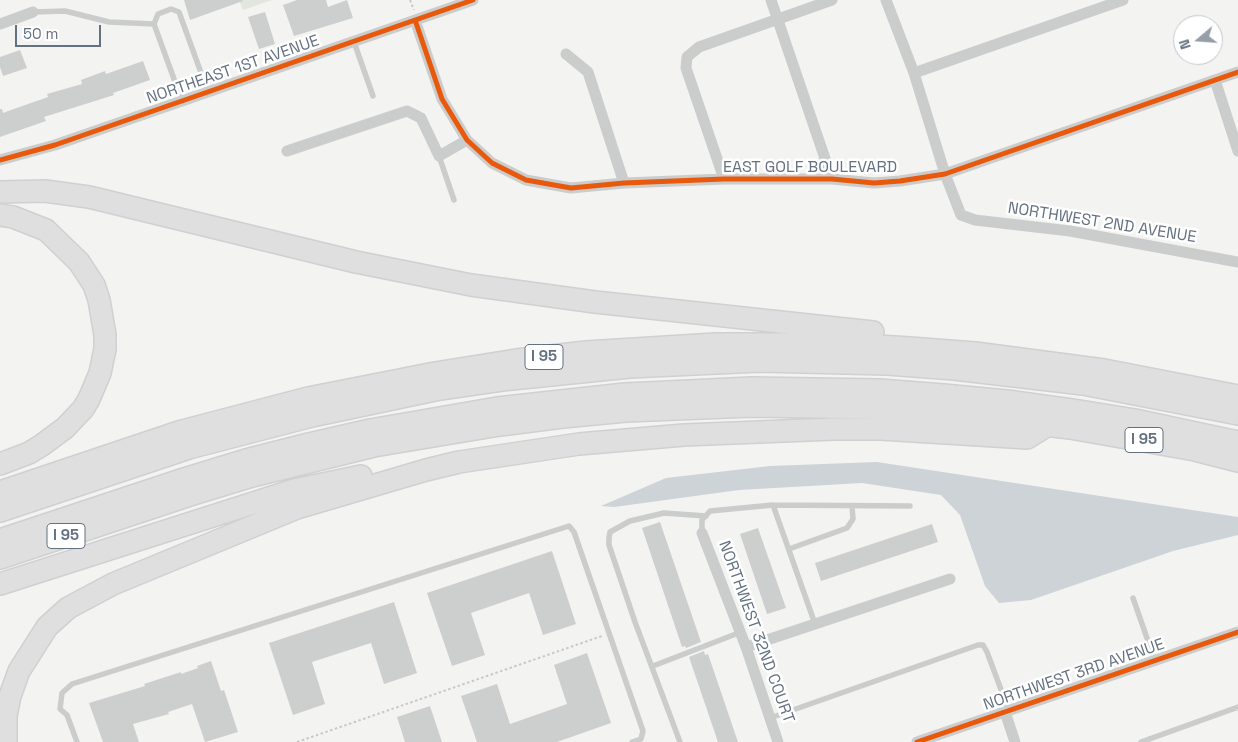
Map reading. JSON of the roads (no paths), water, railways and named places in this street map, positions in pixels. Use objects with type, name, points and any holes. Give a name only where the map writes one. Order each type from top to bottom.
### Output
[{"type":"highway","points":[[0,192],[45,191],[89,197],[356,262],[470,286],[859,331],[986,341],[1030,347],[1104,370]]},
{"type":"highway","points":[[0,215],[46,230],[79,262],[94,285],[99,300],[105,335],[103,361],[96,385],[78,415],[65,428],[42,445],[29,453],[0,464]]},
{"type":"highway","name":"I 95","points":[[0,492],[182,431],[308,398],[435,373],[551,356],[650,348],[715,344],[845,344],[975,353],[1104,370],[1238,396]]},
{"type":"highway","points":[[0,511],[189,448],[377,401],[502,380],[630,366],[760,361],[887,364],[944,368],[1082,384],[1238,414]]},
{"type":"highway","points":[[0,540],[184,479],[246,460],[309,444],[388,427],[497,408],[625,394],[752,388],[880,390],[935,394],[1072,410],[1153,424],[1238,442]]},
{"type":"highway","name":"I 95","points":[[0,558],[174,500],[287,467],[374,446],[428,436],[564,416],[690,407],[818,406],[879,408],[1048,425],[1132,438],[1238,460]]},
{"type":"highway","points":[[6,742],[6,716],[10,696],[20,671],[47,627],[68,608],[113,584],[297,508],[459,462],[579,444],[684,435],[834,429],[881,429],[1027,438],[1048,425]]},
{"type":"highway","points":[[0,584],[294,490],[441,459],[459,462]]},
{"type":"street","name":"NORTHEAST 1ST AVENUE","points":[[0,160],[55,145],[473,0]]},
{"type":"street","points":[[771,0],[832,178]]},
{"type":"street","points":[[724,179],[686,68],[687,57],[699,47],[832,0]]},
{"type":"street","points":[[886,0],[914,73],[945,174]]},
{"type":"street","points":[[914,73],[1123,0]]},
{"type":"street","points":[[0,24],[33,12]]},
{"type":"street","name":"EAST GOLF BOULEVARD","points":[[415,20],[442,99],[468,140],[492,163],[526,180],[572,188],[624,183],[724,179],[832,178],[874,183],[945,174],[1238,72]]},
{"type":"street","points":[[566,54],[588,72],[624,183]]},
{"type":"street","points":[[1215,80],[1238,152]]},
{"type":"street","points":[[287,150],[407,111],[422,118],[439,156],[468,140]]},
{"type":"street","name":"NORTHWEST 2ND AVENUE","points":[[945,174],[961,215],[975,220],[1070,231],[1238,262]]},
{"type":"street","name":"NORTHWEST 32ND COURT","points":[[702,533],[741,632],[778,742]]},
{"type":"street","points":[[746,647],[950,579]]},
{"type":"street","name":"NORTHWEST 3RD AVENUE","points":[[917,742],[1238,632]]},
{"type":"street","points":[[1007,711],[1015,742]]},
{"type":"lane","points":[[182,101],[154,24],[158,14],[171,9],[179,12],[208,92]]},
{"type":"lane","points":[[33,12],[65,11],[109,22],[154,24]]},
{"type":"lane","points":[[354,42],[373,96]]},
{"type":"lane","points":[[439,156],[454,200]]},
{"type":"lane","points":[[773,505],[815,624]]},
{"type":"lane","points":[[702,533],[702,520],[710,511],[773,505],[910,506]]},
{"type":"lane","points":[[788,549],[847,528],[853,519],[852,506]]},
{"type":"lane","points":[[680,742],[635,622],[609,545],[610,532],[630,521],[664,513],[706,516]]},
{"type":"lane","points":[[77,742],[67,715],[60,709],[62,692],[72,684],[569,526],[574,532],[643,731],[641,739],[632,742]]},
{"type":"lane","points":[[1133,598],[1155,660]]},
{"type":"lane","points":[[653,666],[741,632]]},
{"type":"lane","points":[[770,718],[978,645],[983,645],[987,652],[1007,711]]},
{"type":"lane","points":[[1141,742],[1238,707]]}]
